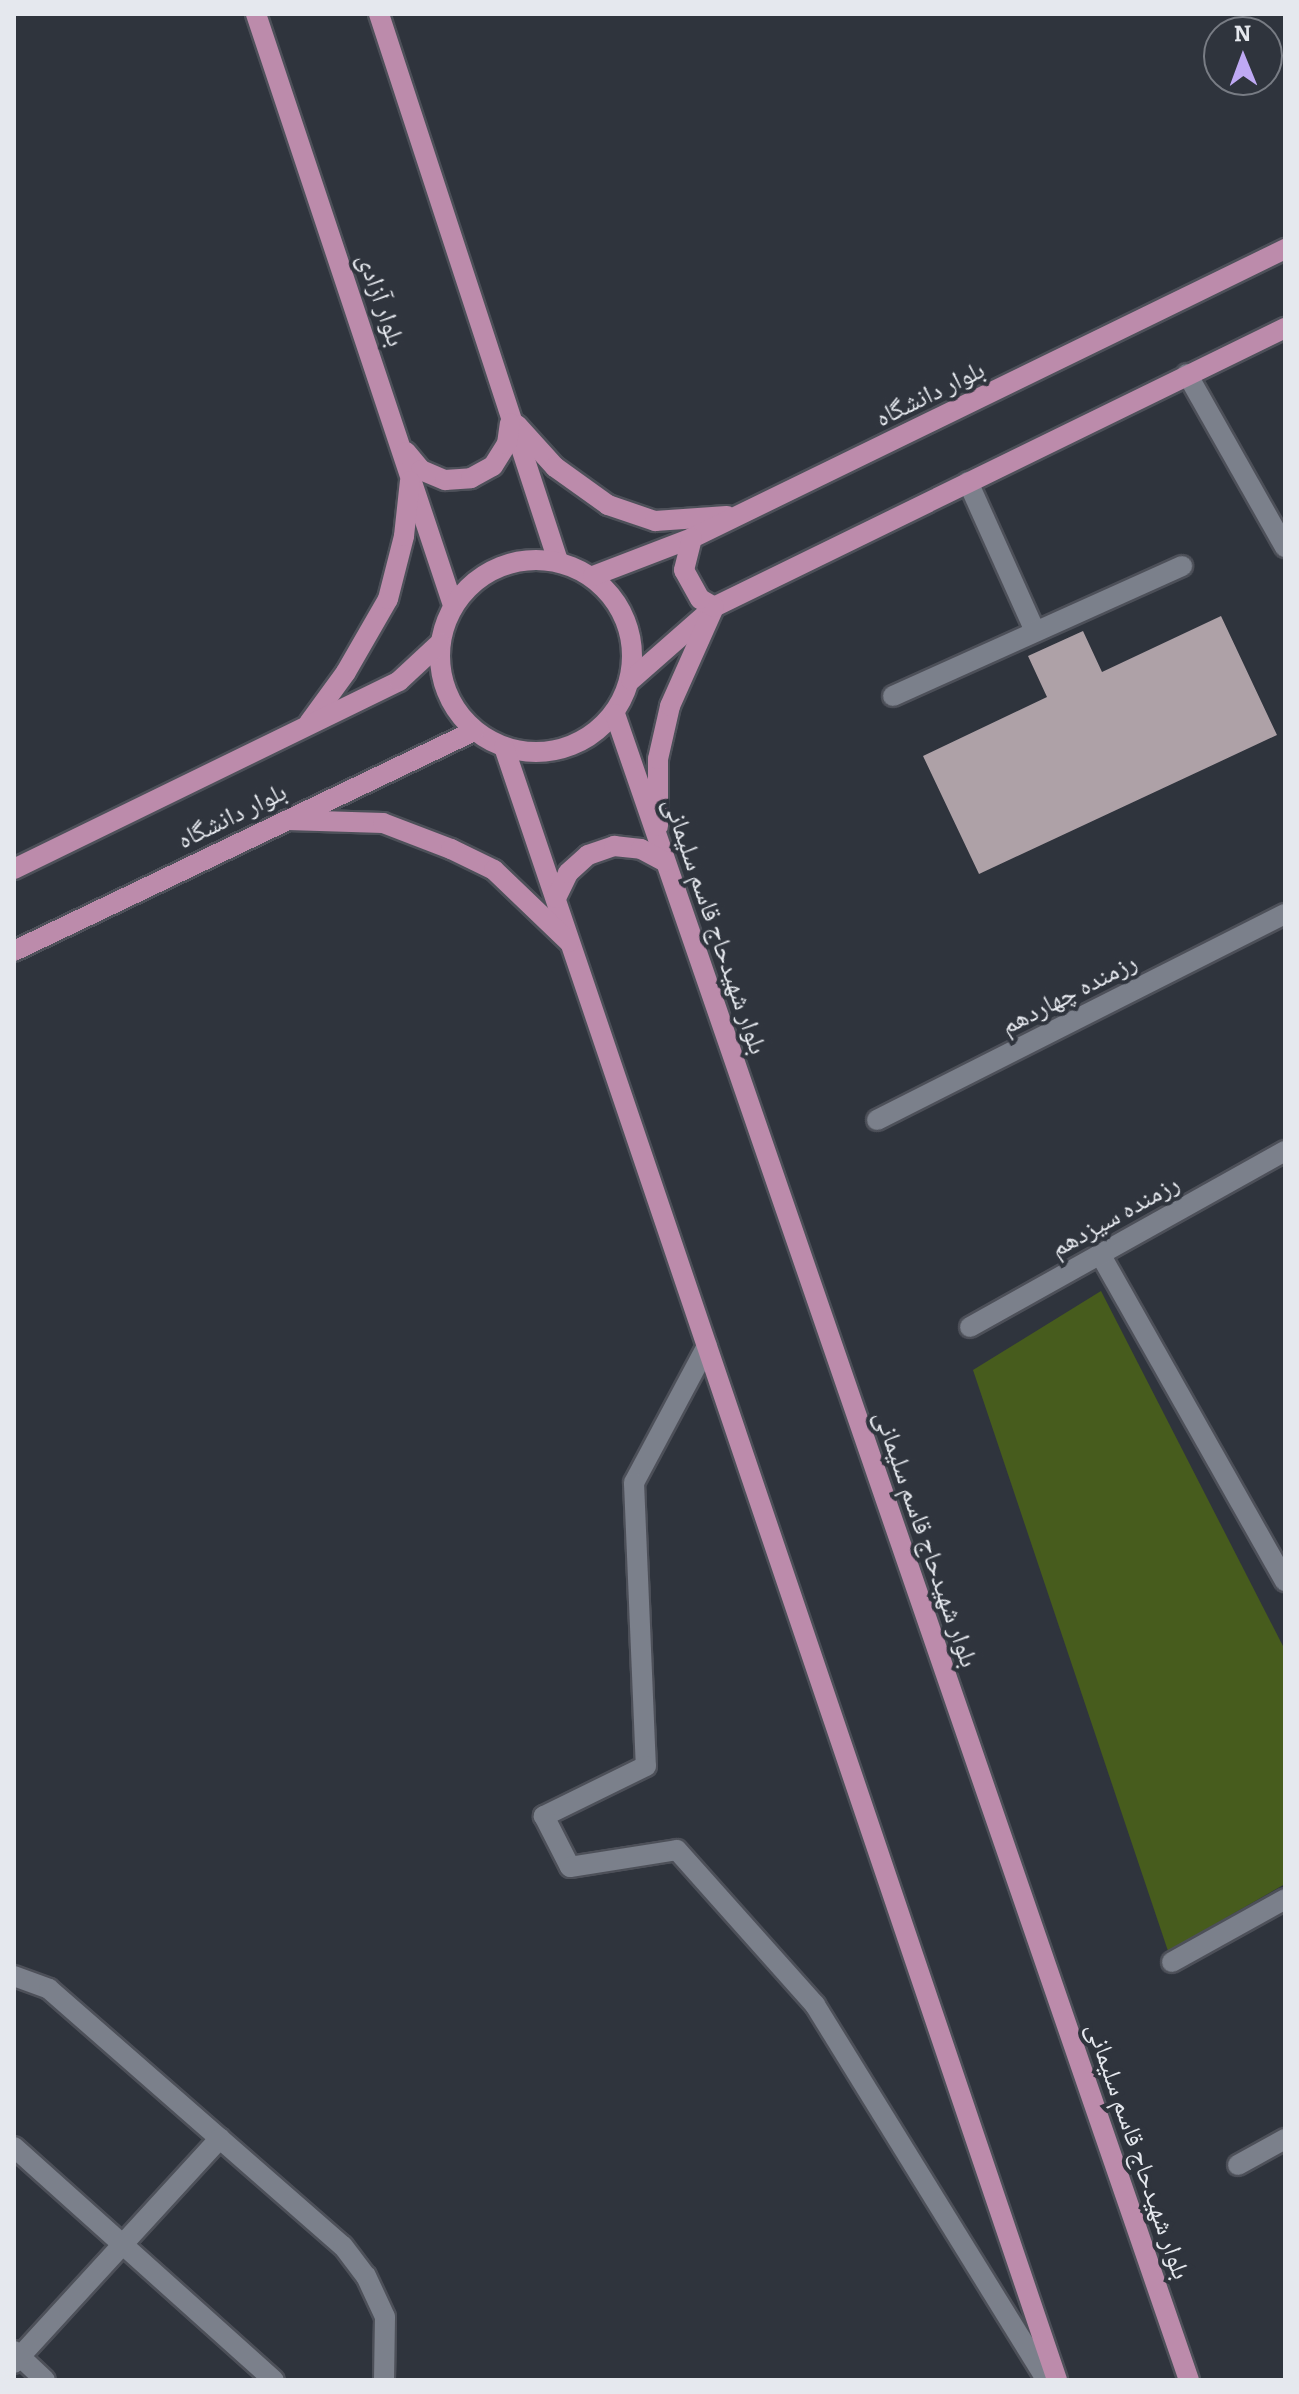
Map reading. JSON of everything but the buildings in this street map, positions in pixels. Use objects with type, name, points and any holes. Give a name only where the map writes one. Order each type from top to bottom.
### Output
[{"type":"main road","name":"بلوار آزادی","points":[[256,14],[404,450],[453,605]]},
{"type":"main road","points":[[379,14],[558,561]]},
{"type":"main road","name":"بلوار دانشگاه","points":[[593,576],[692,538],[1285,249]]},
{"type":"main road","points":[[631,680],[714,607],[1285,328]]},
{"type":"main road","points":[[404,450],[421,470],[445,480],[471,478],[493,466],[507,444],[511,419]]},
{"type":"main road","points":[[511,419],[555,467],[608,505],[655,521],[739,515]]},
{"type":"main road","points":[[306,727],[346,672],[388,599],[404,536],[411,473]]},
{"type":"main road","points":[[692,538],[684,570],[700,599],[714,607]]},
{"type":"main road","points":[[518,561],[558,561],[593,576],[619,605],[633,641],[631,680],[615,714],[593,736],[565,749],[534,753],[504,747],[474,731],[453,706],[440,675],[440,643],[453,605],[481,576],[518,561]]},
{"type":"main road","points":[[658,842],[658,759],[670,706],[714,607]]},
{"type":"main road","name":"بلوار دانشگاه","points":[[14,869],[399,681],[440,643]]},
{"type":"main road","name":"بلوار شهیدحاج قاسم سلیمانی","points":[[615,714],[1189,2380]]},
{"type":"main road","name":"بلوار دانشگاه","points":[[14,951],[474,731]]},
{"type":"main road","points":[[504,747],[1057,2380]]},
{"type":"main road","points":[[284,820],[383,823],[451,849],[494,870],[573,946]]},
{"type":"main road","points":[[556,898],[568,873],[588,855],[614,846],[641,849],[665,862]]},
{"type":"street","points":[[1187,374],[1285,547]]},
{"type":"street","points":[[968,482],[1035,631]]},
{"type":"street","points":[[893,696],[1182,566]]},
{"type":"street","name":"رزمنده چهاردهم","points":[[877,1120],[1285,914]]},
{"type":"street","name":"رزمنده سیزدهم","points":[[970,1327],[1285,1151]]},
{"type":"street","points":[[1100,1254],[1279,1554],[1285,1581]]},
{"type":"street","points":[[707,1346],[634,1483],[646,1766],[544,1816],[570,1867],[677,1850],[687,1861],[815,2005],[1047,2380]]},
{"type":"street","points":[[1172,1962],[1285,1899]]},
{"type":"street","points":[[14,1976],[49,1989],[343,2246],[366,2276],[385,2317],[384,2380]]},
{"type":"street","points":[[45,2380],[16,2357],[220,2138]]},
{"type":"street","points":[[1238,2165],[1285,2139]]},
{"type":"street","points":[[14,2147],[274,2380]]},
{"type":"green space","points":[[1101,1291],[1285,1650],[1285,1884],[1168,1951],[973,1370]]}]
